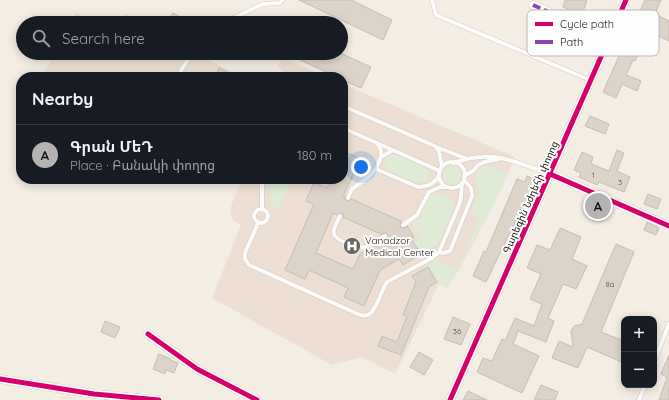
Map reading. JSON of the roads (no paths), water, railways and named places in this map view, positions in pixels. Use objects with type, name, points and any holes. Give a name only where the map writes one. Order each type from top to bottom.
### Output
[{"type":"street","name":"Գարեգին Նժդեհի փողոց","points":[[622,10],[626,0]]},
{"type":"street","points":[[533,5],[544,10]]},
{"type":"street","name":"Գարեգին Նժդեհի փողոց","points":[[450,400],[601,56]]},
{"type":"street","points":[[550,174],[669,226]]},
{"type":"street","points":[[148,334],[197,369],[258,400]]},
{"type":"street","points":[[0,379],[94,394],[159,400]]},
{"type":"lane","points":[[238,16],[263,4],[280,3],[282,0]]},
{"type":"lane","points":[[432,0],[436,15],[527,53]]},
{"type":"lane","points":[[533,56],[590,80]]},
{"type":"lane","points":[[180,72],[188,60]]},
{"type":"lane","points":[[348,108],[466,158]]},
{"type":"lane","points":[[348,130],[440,171]]},
{"type":"lane","points":[[348,198],[352,189],[369,177],[376,169],[381,158],[378,143]]},
{"type":"lane","points":[[435,146],[439,151],[441,182],[447,187]]},
{"type":"lane","points":[[381,158],[393,150]]},
{"type":"lane","points":[[376,169],[418,187],[425,187],[432,184],[437,180],[440,171],[449,163],[466,158],[489,156],[503,158],[550,174]]},
{"type":"lane","points":[[403,225],[417,215],[429,192],[440,187],[455,188],[478,165],[484,162],[503,158]]},
{"type":"lane","points":[[258,223],[246,253],[245,259],[249,265],[360,315],[367,316],[372,311],[383,287],[387,282],[432,258],[439,252],[459,206],[461,197],[464,172],[460,166],[453,163]]},
{"type":"lane","points":[[439,252],[443,253],[450,251],[472,196],[471,188],[463,180]]},
{"type":"lane","points":[[262,184],[262,208]]},
{"type":"lane","points":[[258,223],[254,215],[256,210],[262,208]]},
{"type":"lane","points":[[258,223],[264,223],[269,216],[267,211],[262,208]]},
{"type":"lane","points":[[340,216],[334,229],[334,234],[337,238],[343,241],[356,246],[366,247],[385,236]]},
{"type":"lane","points":[[657,354],[669,324]]},
{"type":"lane","points":[[639,400],[644,388]]},
{"type":"place","name":"Գրան ՄեԴ","points":[[598,206]]},
{"type":"place","name":"Vanadzor Medical Center","points":[[352,246]]}]
